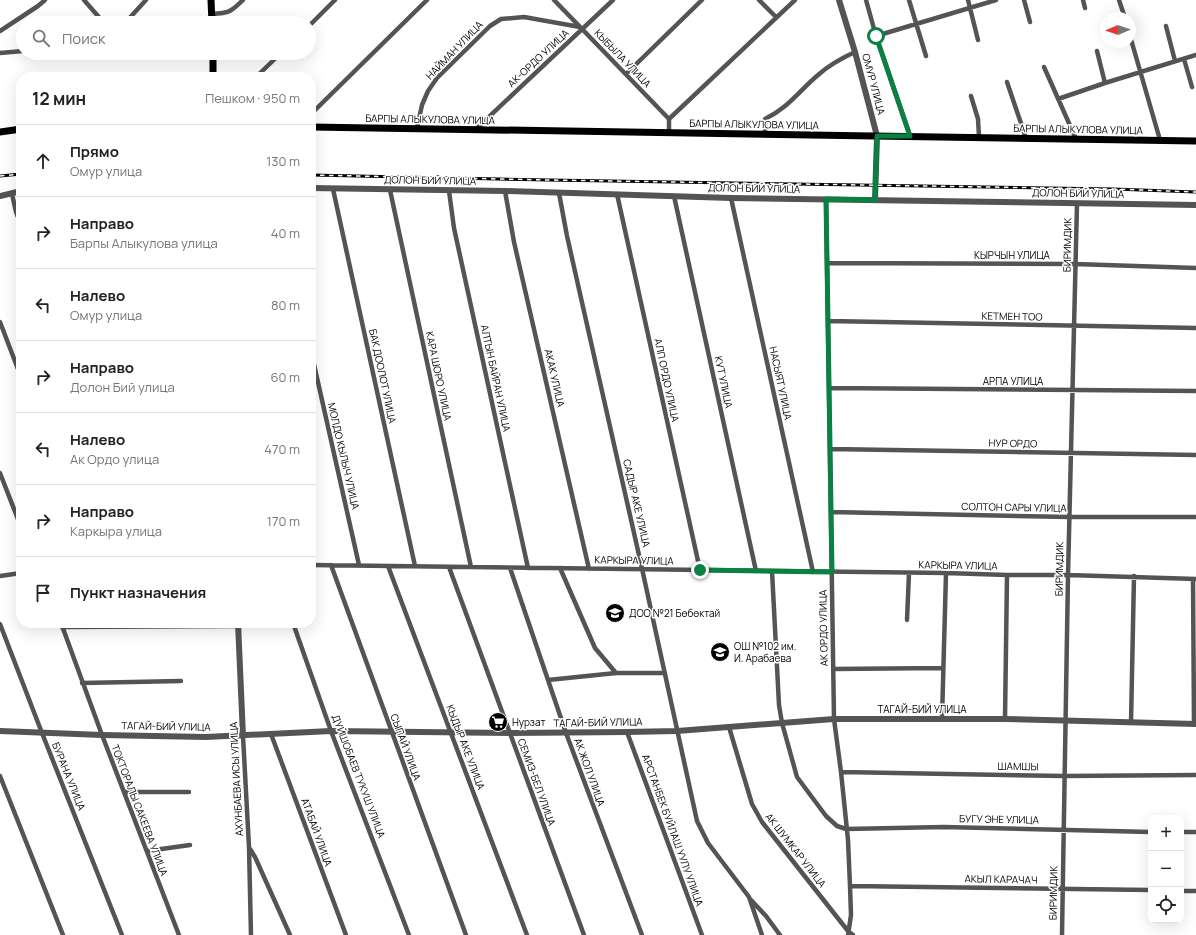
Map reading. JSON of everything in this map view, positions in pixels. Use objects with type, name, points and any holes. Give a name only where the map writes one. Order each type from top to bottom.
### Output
[{"type":"main road","points":[[211,0],[212,14]]},
{"type":"main road","points":[[213,60],[213,72]]},
{"type":"main road","name":"БАРПЫ АЛЫКУЛОВА УЛИЦА","points":[[316,127],[1196,141]]},
{"type":"main road","points":[[0,132],[16,130]]},
{"type":"street","points":[[23,16],[45,0]]},
{"type":"street","points":[[84,0],[98,16]]},
{"type":"street","points":[[131,16],[146,0]]},
{"type":"street","points":[[212,14],[225,14],[234,9],[243,0]]},
{"type":"street","points":[[316,19],[335,0]]},
{"type":"street","points":[[316,109],[428,0]]},
{"type":"street","name":"КЫБЫЛА УЛИЦА","points":[[554,0],[669,119]]},
{"type":"street","name":"АК-ОРДО УЛИЦА","points":[[476,129],[581,28],[613,0]]},
{"type":"street","points":[[626,74],[702,0]]},
{"type":"street","points":[[759,0],[776,18]]},
{"type":"street","points":[[669,133],[669,119],[795,0]]},
{"type":"street","name":"ОМУР УЛИЦА","points":[[839,0],[875,124],[877,136],[875,200]]},
{"type":"street","name":"ОМУР УЛИЦА","points":[[866,0],[876,36],[910,136]]},
{"type":"street","points":[[909,0],[926,56]]},
{"type":"street","points":[[968,0],[978,40]]},
{"type":"street","points":[[876,36],[996,0]]},
{"type":"street","points":[[1024,0],[1030,22]]},
{"type":"street","points":[[1083,0],[1085,8]]},
{"type":"street","points":[[1119,0],[1122,12]]},
{"type":"street","name":"НАЙМАН УЛИЦА","points":[[417,128],[422,105],[428,91],[437,78],[490,26],[501,19],[524,17],[581,28]]},
{"type":"street","points":[[0,31],[16,20]]},
{"type":"street","points":[[1166,26],[1175,62]]},
{"type":"street","points":[[1134,48],[1160,140]]},
{"type":"street","points":[[1097,51],[1105,83]]},
{"type":"street","points":[[0,53],[16,52]]},
{"type":"street","points":[[765,134],[765,119],[785,107],[818,75],[838,61],[855,52]]},
{"type":"street","points":[[1058,99],[1105,83],[1196,56]]},
{"type":"street","points":[[1184,59],[1192,87]]},
{"type":"street","points":[[261,72],[274,60]]},
{"type":"street","points":[[1044,67],[1076,139]]},
{"type":"street","points":[[1007,82],[1026,138]]},
{"type":"street","points":[[971,96],[978,119],[979,137]]},
{"type":"street","name":"ДОЛОН БИЙ УЛИЦА","points":[[316,188],[505,191],[731,198],[1196,205]]},
{"type":"street","name":"БАК ДООЛОТ УЛИЦА","points":[[333,189],[415,566]]},
{"type":"street","name":"КАРА ШОРО УЛИЦА","points":[[390,190],[471,567]]},
{"type":"street","name":"АЛТЫН БАЙРАН УЛИЦА","points":[[448,191],[454,228],[528,568]]},
{"type":"street","name":"АКАК УЛИЦА","points":[[505,191],[514,242],[589,569]]},
{"type":"street","points":[[0,196],[16,193]]},
{"type":"street","name":"САДЫР АКЕ УЛИЦА","points":[[559,193],[567,236],[697,821],[708,843],[780,935]]},
{"type":"street","points":[[12,194],[16,212]]},
{"type":"street","name":"АЛП ОРДО УЛИЦА","points":[[617,194],[700,570]]},
{"type":"street","name":"КУТ УЛИЦА","points":[[674,196],[756,571]]},
{"type":"street","name":"НАСЫЯТ УЛИЦА","points":[[731,198],[813,572]]},
{"type":"street","name":"АК ОРДО УЛИЦА","points":[[826,199],[834,720],[841,772],[850,886],[851,915],[848,933]]},
{"type":"street","name":"БИРИМДИК","points":[[1062,935],[1069,517],[1077,204]]},
{"type":"street","name":"КЫРЧЫН УЛИЦА","points":[[827,262],[1075,264],[1196,268]]},
{"type":"street","name":"КЕТМЕН ТОО","points":[[828,321],[1196,328]]},
{"type":"street","points":[[0,322],[16,364]]},
{"type":"street","name":"МОЛДО КЫЛЫЧ УЛИЦА","points":[[316,373],[360,566]]},
{"type":"street","name":"АРПА УЛИЦА","points":[[829,388],[1196,391]]},
{"type":"street","name":"НУР ОРДО","points":[[830,449],[1196,455]]},
{"type":"street","points":[[0,473],[16,514]]},
{"type":"street","name":"СОЛТОН САРЫ УЛИЦА","points":[[831,512],[1069,517],[1196,517]]},
{"type":"street","name":"КАРКЫРА УЛИЦА","points":[[316,565],[946,573],[1134,576],[1195,579]]},
{"type":"street","name":"СЫПАЙ УЛИЦА","points":[[331,565],[466,935]]},
{"type":"street","name":"КЫДЫР АКЕ УЛИЦА","points":[[388,566],[527,935]]},
{"type":"street","name":"СЕМИЗ-БЕЛ УЛИЦА","points":[[449,567],[584,935]]},
{"type":"street","name":"АК ЖОЛ УЛИЦА","points":[[510,568],[566,733],[642,935]]},
{"type":"street","points":[[560,568],[595,648],[616,673]]},
{"type":"street","points":[[772,571],[779,705],[782,723],[797,777],[826,816],[837,826],[846,829]]},
{"type":"street","points":[[907,620],[909,573]]},
{"type":"street","points":[[942,719],[946,573]]},
{"type":"street","points":[[0,576],[16,574]]},
{"type":"street","points":[[1005,719],[1007,575]]},
{"type":"street","points":[[1131,723],[1134,576]]},
{"type":"street","points":[[1195,579],[1195,724]]},
{"type":"street","name":"БУРАНА УЛИЦА","points":[[0,624],[122,935]]},
{"type":"street","name":"ТОКТОРАЛЫ САКЕЕВА УЛИЦА","points":[[63,628],[82,683],[179,935]]},
{"type":"street","name":"АХУНБАЕВА ИСЫ УЛИЦА","points":[[238,628],[249,847],[251,935]]},
{"type":"street","name":"ДУЙШОБАЕВ ТУКУШ УЛИЦА","points":[[295,628],[409,935]]},
{"type":"street","points":[[833,669],[943,668]]},
{"type":"street","points":[[548,680],[616,673],[665,673]]},
{"type":"street","points":[[82,683],[181,681]]},
{"type":"street","name":"ТАГАЙ-БИЙ УЛИЦА","points":[[0,732],[206,737],[332,731],[566,733],[677,731],[834,720],[942,719],[1005,719],[1195,724]]},
{"type":"street","name":"АК ШУМКАР УЛИЦА","points":[[729,727],[752,804],[762,822],[848,933],[854,935]]},
{"type":"street","name":"АРСТАНБЕК БУЙЛАШ УУЛУ УЛИЦА","points":[[627,732],[702,935]]},
{"type":"street","name":"АТАБАЙ УЛИЦА","points":[[271,734],[346,935]]},
{"type":"street","name":"ШАМШЫ","points":[[841,772],[1064,776],[1196,775]]},
{"type":"street","points":[[0,776],[63,935]]},
{"type":"street","points":[[124,792],[189,792]]},
{"type":"street","name":"БУГУ ЭНЕ УЛИЦА","points":[[846,829],[944,827],[1148,832]]},
{"type":"street","points":[[1184,832],[1196,832]]},
{"type":"street","points":[[147,851],[190,845]]},
{"type":"street","points":[[249,847],[255,857],[290,935]]},
{"type":"street","name":"АКЫЛ КАРАЧАЧ","points":[[850,886],[1148,890]]},
{"type":"street","points":[[1184,891],[1196,891]]},
{"type":"street","name":"САДЫР АКЕ УЛИЦА","points":[[749,897],[762,935]]},
{"type":"railway","points":[[0,176],[16,174]]},
{"type":"railway","points":[[316,175],[1113,189],[1196,192]]},
{"type":"place","name":"ДОО №21 Бөбөктай","points":[[615,613]]},
{"type":"place","name":"ОШ №102 им. И. Арабаева","points":[[720,652]]},
{"type":"place","name":"Нурзат","points":[[498,722]]},
{"type":"route","points":[[700,570],[832,572],[826,199],[875,200],[877,136],[910,136],[876,36]]}]
